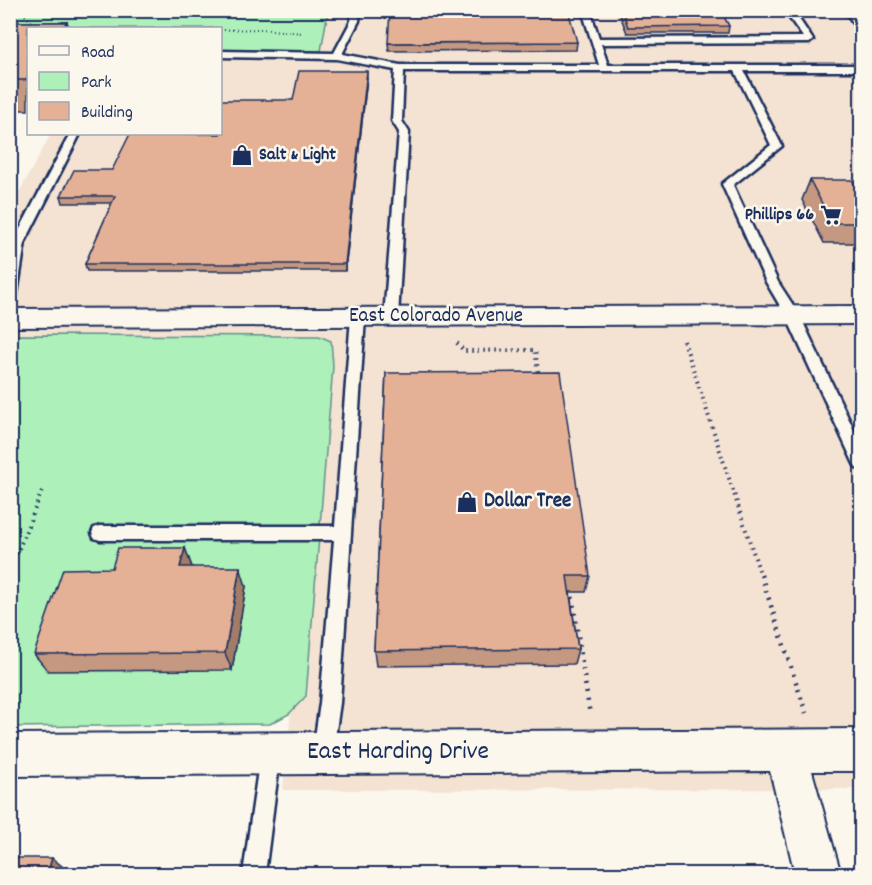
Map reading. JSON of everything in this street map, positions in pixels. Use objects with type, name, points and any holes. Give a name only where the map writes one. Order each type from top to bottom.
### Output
[{"type":"main road","points":[[853,10],[861,21]]},
{"type":"street","name":"East Colorado Avenue","points":[[10,318],[861,315]]},
{"type":"street","points":[[802,750],[818,874]]},
{"type":"street","name":"East Harding Drive","points":[[10,755],[861,750]]},
{"type":"lane","points":[[338,56],[355,21],[356,10]]},
{"type":"lane","points":[[586,10],[604,68]]},
{"type":"lane","points":[[596,41],[809,40],[788,10]]},
{"type":"lane","points":[[222,54],[338,56],[400,68],[861,68]]},
{"type":"lane","points":[[391,317],[404,132],[397,121],[400,68]]},
{"type":"lane","points":[[738,68],[777,146],[727,184],[772,282],[793,316],[861,464]]},
{"type":"lane","points":[[10,301],[19,242],[74,135]]},
{"type":"lane","points":[[322,752],[330,703],[358,317]]},
{"type":"lane","points":[[100,534],[342,534]]},
{"type":"lane","points":[[254,874],[271,753]]},
{"type":"path","points":[[19,10],[37,26]]},
{"type":"path","points":[[675,316],[802,750]]},
{"type":"path","points":[[457,343],[464,351],[535,350],[540,386]]},
{"type":"path","points":[[10,572],[42,491]]},
{"type":"path","points":[[570,586],[595,751]]},
{"type":"shaded area","points":[[328,11],[861,11],[861,789],[283,790],[328,340],[11,345],[11,207],[50,135],[222,135],[222,51],[321,51]]},
{"type":"green space","points":[[11,11],[328,11],[321,51],[222,51],[222,27],[27,27],[11,49]]},
{"type":"green space","points":[[10,335],[319,336],[331,341],[333,366],[306,696],[289,714],[270,724],[11,727]]},
{"type":"building","points":[[390,10],[568,10],[577,42],[388,43]]},
{"type":"building","points":[[622,10],[720,10],[729,26],[628,27]]},
{"type":"building","points":[[10,22],[67,22],[63,27],[27,27],[27,78],[10,80]]},
{"type":"building","name":"Salt & Light","points":[[299,71],[367,71],[345,264],[85,264],[115,196],[61,196],[74,170],[112,170],[130,135],[222,135],[222,100],[293,100]]},
{"type":"building","points":[[810,180],[852,180],[861,196],[861,223],[832,223]]},
{"type":"building","name":"Dollar Tree","points":[[560,372],[590,576],[567,576],[578,649],[374,651],[386,373]]},
{"type":"building","points":[[118,548],[185,548],[180,567],[240,567],[225,653],[34,654],[63,569],[112,568]]},
{"type":"building","points":[[10,858],[52,858],[47,874],[10,874]]},
{"type":"place","name":"Salt & Light","points":[[242,155]]},
{"type":"place","name":"Phillips 66","points":[[831,215]]},
{"type":"place","name":"Dollar Tree","points":[[467,502]]}]
